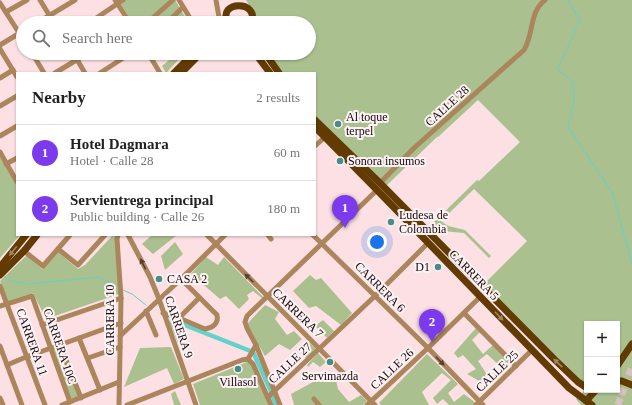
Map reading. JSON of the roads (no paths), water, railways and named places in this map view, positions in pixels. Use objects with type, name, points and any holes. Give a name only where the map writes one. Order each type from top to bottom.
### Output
[{"type":"main road","points":[[227,16],[230,0]]},
{"type":"main road","points":[[244,0],[252,12],[252,16]]},
{"type":"main road","points":[[226,16],[231,6],[240,3],[250,8]]},
{"type":"main road","points":[[175,72],[187,60]]},
{"type":"main road","points":[[182,72],[194,60]]},
{"type":"main road","points":[[261,60],[269,72]]},
{"type":"main road","points":[[270,60],[278,72]]},
{"type":"main road","name":"CARRERA 5","points":[[316,121],[378,186],[554,359],[578,382],[584,386]]},
{"type":"main road","name":"CARRERA 5","points":[[316,129],[378,186],[428,243],[586,404]]},
{"type":"main road","points":[[1,270],[25,236]]},
{"type":"main road","points":[[1,270],[24,250],[35,236]]},
{"type":"main road","points":[[620,362],[632,344]]},
{"type":"main road","points":[[620,381],[632,385]]},
{"type":"main road","points":[[586,404],[590,393]]},
{"type":"street","points":[[6,12],[27,0]]},
{"type":"street","points":[[40,0],[50,15],[76,0]]},
{"type":"street","points":[[98,16],[116,2],[123,0]]},
{"type":"street","points":[[155,16],[173,0]]},
{"type":"street","points":[[179,0],[188,16]]},
{"type":"street","points":[[216,0],[219,16]]},
{"type":"street","name":"CALLE 28","points":[[256,345],[245,322],[247,316],[322,244],[414,148],[524,50],[528,44],[535,10],[540,3],[545,0]]},
{"type":"street","points":[[0,2],[16,25]]},
{"type":"street","points":[[116,2],[125,16]]},
{"type":"street","points":[[174,16],[183,8]]},
{"type":"street","points":[[0,45],[16,35]]},
{"type":"street","points":[[0,49],[16,75]]},
{"type":"street","points":[[37,60],[43,72]]},
{"type":"street","points":[[56,72],[77,60],[84,72]]},
{"type":"street","points":[[102,72],[120,60]]},
{"type":"street","points":[[152,60],[159,72]]},
{"type":"street","points":[[0,78],[13,70]]},
{"type":"street","points":[[0,106],[16,97]]},
{"type":"street","points":[[0,136],[16,127]]},
{"type":"street","points":[[316,145],[324,137]]},
{"type":"street","points":[[0,152],[16,180]]},
{"type":"street","points":[[6,164],[16,159]]},
{"type":"street","points":[[24,250],[43,266],[69,236]]},
{"type":"street","points":[[58,249],[78,265],[104,236]]},
{"type":"street","name":"CARRERA 10","points":[[118,236],[121,298],[119,405]]},
{"type":"street","name":"CARRERA 9","points":[[129,236],[150,277],[159,299],[196,405]]},
{"type":"street","name":"CARRERA 7","points":[[208,236],[267,297],[320,348],[371,404]]},
{"type":"street","points":[[120,336],[181,280],[224,236]]},
{"type":"street","name":"CARRERA 6","points":[[314,236],[428,348],[480,404]]},
{"type":"street","name":"CALLE 27","points":[[272,394],[375,296],[428,243]]},
{"type":"street","points":[[163,313],[205,329],[216,325],[218,320],[217,315],[181,280]]},
{"type":"street","name":"CARRERA 11","points":[[0,286],[44,405]]},
{"type":"street","name":"CARRERA 10C","points":[[6,303],[32,296],[70,402]]},
{"type":"street","name":"CALLE 26","points":[[371,404],[481,296]]},
{"type":"street","points":[[42,325],[121,298]]},
{"type":"street","points":[[179,318],[199,298]]},
{"type":"street","points":[[0,306],[6,303]]},
{"type":"street","points":[[146,312],[156,335]]},
{"type":"street","points":[[464,313],[516,366]]},
{"type":"street","points":[[7,365],[26,356],[121,323]]},
{"type":"street","points":[[79,338],[100,390]]},
{"type":"street","points":[[60,345],[81,398]]},
{"type":"street","points":[[127,405],[248,359],[256,345]]},
{"type":"street","points":[[256,345],[272,394],[271,405]]},
{"type":"street","points":[[0,346],[2,357],[7,365],[22,405]]},
{"type":"street","points":[[88,358],[120,347]]},
{"type":"street","name":"CALLE 25","points":[[480,404],[532,350]]},
{"type":"street","points":[[248,359],[253,364],[280,405]]},
{"type":"street","points":[[62,405],[119,382]]},
{"type":"street","points":[[0,398],[3,405]]},
{"type":"street","points":[[314,398],[319,405]]},
{"type":"waterway","points":[[568,0],[580,21],[557,69],[573,82],[574,101],[568,127],[613,194],[632,264]]},
{"type":"waterway","points":[[3,275],[11,281],[29,284],[99,277],[119,287]]},
{"type":"waterway","points":[[123,290],[132,294],[146,305]]},
{"type":"waterway","points":[[172,320],[253,352],[276,405]]},
{"type":"tunnel","points":[[618,405],[632,366]]},
{"type":"place","name":"Al toque terpel","points":[[338,124]]},
{"type":"place","name":"Sonora insumos","points":[[340,161]]},
{"type":"place","name":"Ludesa de Colombia","points":[[391,222]]},
{"type":"place","name":"Hotel Dagmara","points":[[345,228]]},
{"type":"place","name":"D1","points":[[438,267]]},
{"type":"place","name":"CASA 2","points":[[159,279]]},
{"type":"place","name":"Servientrega principal","points":[[432,342]]},
{"type":"place","name":"Servimazda","points":[[330,362]]},
{"type":"place","name":"Villasol","points":[[238,369]]}]
